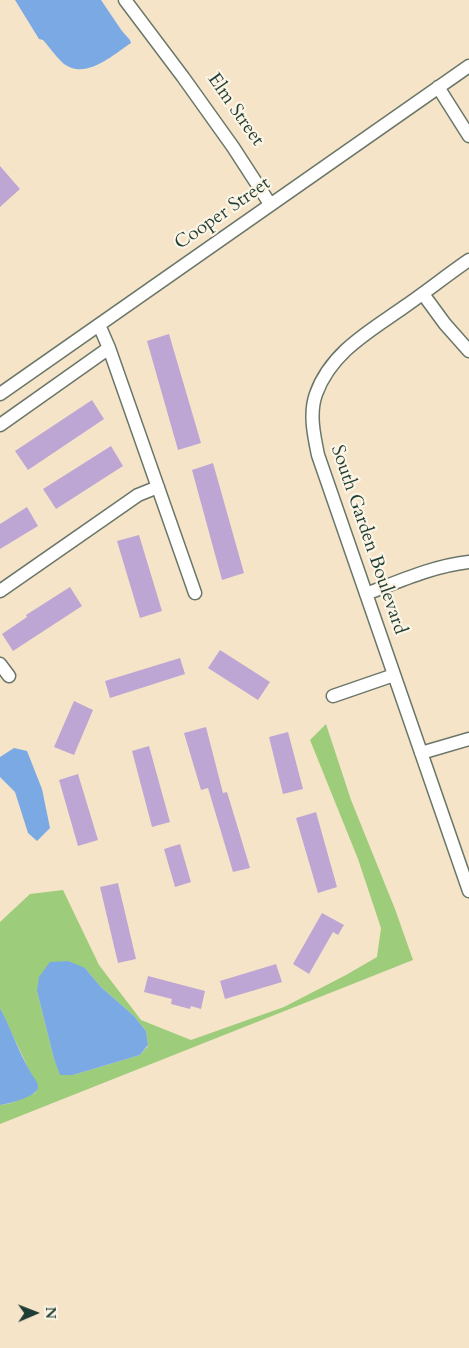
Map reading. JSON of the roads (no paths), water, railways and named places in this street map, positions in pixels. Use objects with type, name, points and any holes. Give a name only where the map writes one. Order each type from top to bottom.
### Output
[{"type":"street","name":"Elm Street","points":[[125,0],[159,46],[176,61],[190,78],[242,152],[272,203]]},
{"type":"street","name":"Cooper Street","points":[[0,394],[469,66]]},
{"type":"street","points":[[438,87],[469,136]]},
{"type":"street","name":"South Garden Boulevard","points":[[469,260],[356,340],[326,375],[316,396],[314,406],[314,430],[318,455],[469,891]]},
{"type":"street","points":[[423,294],[445,324],[469,351]]},
{"type":"street","points":[[99,324],[195,593]]},
{"type":"street","points":[[0,425],[109,348]]},
{"type":"street","points":[[0,591],[138,495],[158,487]]},
{"type":"street","points":[[366,594],[422,572],[469,562]]},
{"type":"street","points":[[0,664],[9,676]]},
{"type":"street","points":[[333,696],[394,675]]},
{"type":"street","points":[[422,753],[469,739]]},
{"type":"water","points":[[15,0],[101,0],[131,43],[108,59],[90,68],[72,68],[64,64],[43,40],[39,39]]},
{"type":"water","points":[[14,748],[27,751],[42,789],[50,828],[37,841],[28,833],[15,792],[0,777],[0,757]]},
{"type":"water","points":[[68,961],[85,968],[101,987],[134,1016],[146,1031],[148,1045],[140,1055],[73,1075],[60,1075],[54,1059],[37,991],[39,977],[50,962]]},
{"type":"water","points":[[0,1008],[38,1088],[27,1097],[0,1105]]}]
